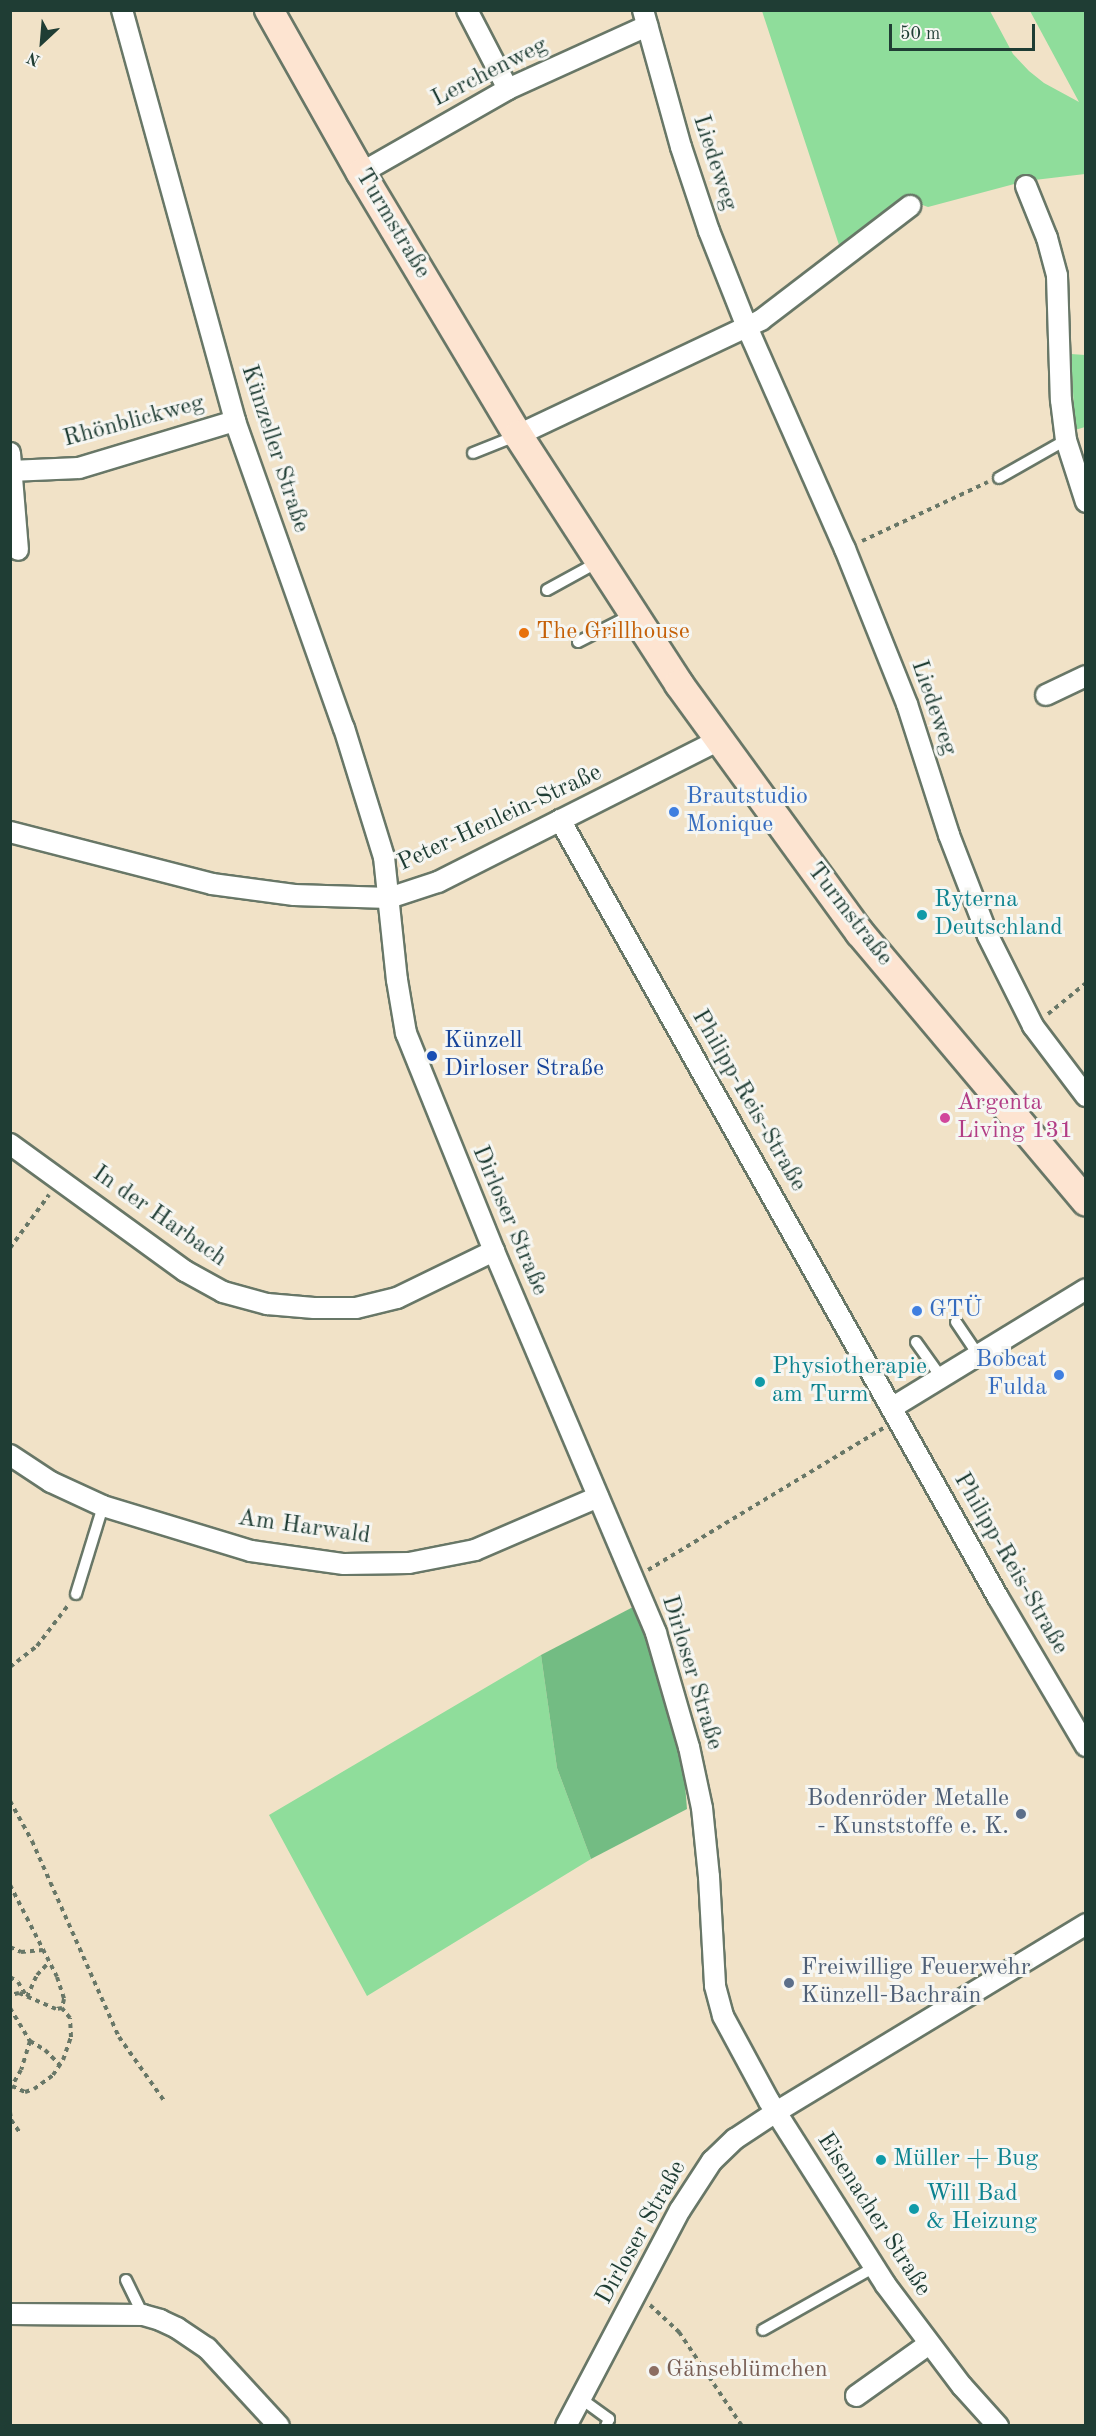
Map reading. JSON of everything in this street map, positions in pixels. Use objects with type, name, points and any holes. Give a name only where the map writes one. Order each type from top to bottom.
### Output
[{"type":"main road","name":"Turmstraße","points":[[270,10],[361,173],[518,435],[598,562],[719,740],[860,933],[1086,1201]]},
{"type":"street","name":"Künzeller Straße","points":[[122,10],[235,421],[344,728],[384,857],[389,898]]},
{"type":"street","points":[[467,10],[508,88]]},
{"type":"street","name":"Lerchenweg","points":[[361,173],[508,88],[645,18]]},
{"type":"street","name":"Liedeweg","points":[[645,18],[685,159],[747,327],[845,549],[907,704],[949,835],[988,936],[1034,1026],[1086,1096]]},
{"type":"street","points":[[1026,186],[1047,238],[1056,276],[1061,400],[1066,440],[1086,502]]},
{"type":"street","points":[[518,435],[761,320],[910,206]]},
{"type":"street","name":"Rhönblickweg","points":[[11,465],[79,468],[235,421]]},
{"type":"street","points":[[11,465],[18,550]]},
{"type":"street","points":[[1046,695],[1086,676]]},
{"type":"street","name":"Peter-Henlein-Straße","points":[[10,832],[212,884],[294,895],[389,898],[438,882],[719,740]]},
{"type":"street","name":"Philipp-Reis-Straße","points":[[560,820],[896,1412],[999,1599],[1086,1746]]},
{"type":"street","name":"Dirloser Straße","points":[[389,898],[397,980],[406,1033],[494,1251],[656,1633],[696,1777],[707,1843],[715,1986],[723,2016],[776,2112],[735,2139],[700,2177],[566,2426]]},
{"type":"street","name":"In der Harbach","points":[[10,1144],[185,1271],[223,1292],[267,1304],[314,1308],[356,1308],[397,1298],[494,1251]]},
{"type":"street","points":[[896,1412],[941,1377],[1086,1289]]},
{"type":"street","name":"Am Harwald","points":[[10,1455],[51,1482],[103,1506],[251,1551],[344,1564],[409,1563],[475,1550],[598,1497]]},
{"type":"street","points":[[776,2112],[1086,1924]]},
{"type":"street","name":"Eisenacher Straße","points":[[776,2112],[874,2267],[929,2344],[998,2426]]},
{"type":"street","points":[[10,2314],[143,2316],[177,2328],[201,2343],[279,2426]]},
{"type":"street","points":[[856,2396],[929,2344]]},
{"type":"lane","points":[[473,453],[518,435]]},
{"type":"lane","points":[[999,478],[1066,440]]},
{"type":"lane","points":[[547,590],[598,562]]},
{"type":"lane","points":[[578,642],[633,614]]},
{"type":"lane","points":[[956,1322],[978,1355]]},
{"type":"lane","points":[[916,1342],[941,1377]]},
{"type":"lane","points":[[76,1594],[103,1506]]},
{"type":"lane","points":[[763,2330],[874,2267]]},
{"type":"lane","points":[[126,2280],[143,2316]]},
{"type":"lane","points":[[580,2398],[609,2419],[606,2426]]},
{"type":"path","points":[[845,549],[999,478]]},
{"type":"path","points":[[1034,1026],[1086,983]]},
{"type":"path","points":[[10,1248],[60,1179]]},
{"type":"path","points":[[632,1575],[647,1570],[896,1412]]},
{"type":"path","points":[[10,1667],[37,1646],[76,1594]]},
{"type":"path","points":[[10,1801],[32,1841],[119,2037],[165,2102]]},
{"type":"path","points":[[10,1885],[44,1950],[64,1999],[62,2008]]},
{"type":"path","points":[[10,1900],[19,1900]]},
{"type":"path","points":[[10,1947],[21,1952],[44,1950]]},
{"type":"path","points":[[27,1997],[37,1975],[49,1962]]},
{"type":"path","points":[[10,1977],[18,1982],[27,1997]]},
{"type":"path","points":[[10,1995],[19,1993],[47,2008],[62,2008]]},
{"type":"path","points":[[10,2008],[30,2041],[45,2050],[60,2065]]},
{"type":"path","points":[[30,2041],[21,2070],[11,2087],[25,2092],[34,2089],[53,2075],[60,2065],[71,2037],[70,2018],[62,2008]]},
{"type":"path","points":[[10,2112],[11,2120],[20,2133]]},
{"type":"path","points":[[636,2295],[660,2312],[678,2332],[742,2426]]},
{"type":"green space","points":[[762,11],[990,11],[1013,54],[1029,71],[1044,83],[1079,102],[1030,11],[1085,11],[1085,174],[1026,181],[928,207],[908,200],[841,251]]},
{"type":"green space","points":[[1071,354],[1085,355],[1085,427],[1075,430]]},
{"type":"green space","points":[[633,1607],[651,1647],[684,1771],[687,1809],[591,1859],[557,1768],[541,1655]]},
{"type":"green space","points":[[541,1655],[557,1768],[591,1859],[367,1996],[269,1815]]},
{"type":"place","name":"The Grillhouse","points":[[524,633]]},
{"type":"place","name":"Brautstudio Monique","points":[[674,812]]},
{"type":"place","name":"Ryterna Deutschland","points":[[922,915]]},
{"type":"place","name":"Künzell Dirloser Straße","points":[[432,1056]]},
{"type":"place","name":"Argenta Living 131","points":[[945,1118]]},
{"type":"place","name":"GTÜ","points":[[917,1311]]},
{"type":"place","name":"Bobcat Fulda","points":[[1059,1375]]},
{"type":"place","name":"Physiotherapie am Turm","points":[[760,1382]]},
{"type":"place","name":"Bodenröder Metalle - Kunststoffe e. K.","points":[[1021,1814]]},
{"type":"place","name":"Freiwillige Feuerwehr Künzell-Bachrain","points":[[789,1983]]},
{"type":"place","name":"Müller + Bug","points":[[881,2160]]},
{"type":"place","name":"Will Bad & Heizung","points":[[914,2209]]},
{"type":"place","name":"Gänseblümchen","points":[[654,2371]]}]
